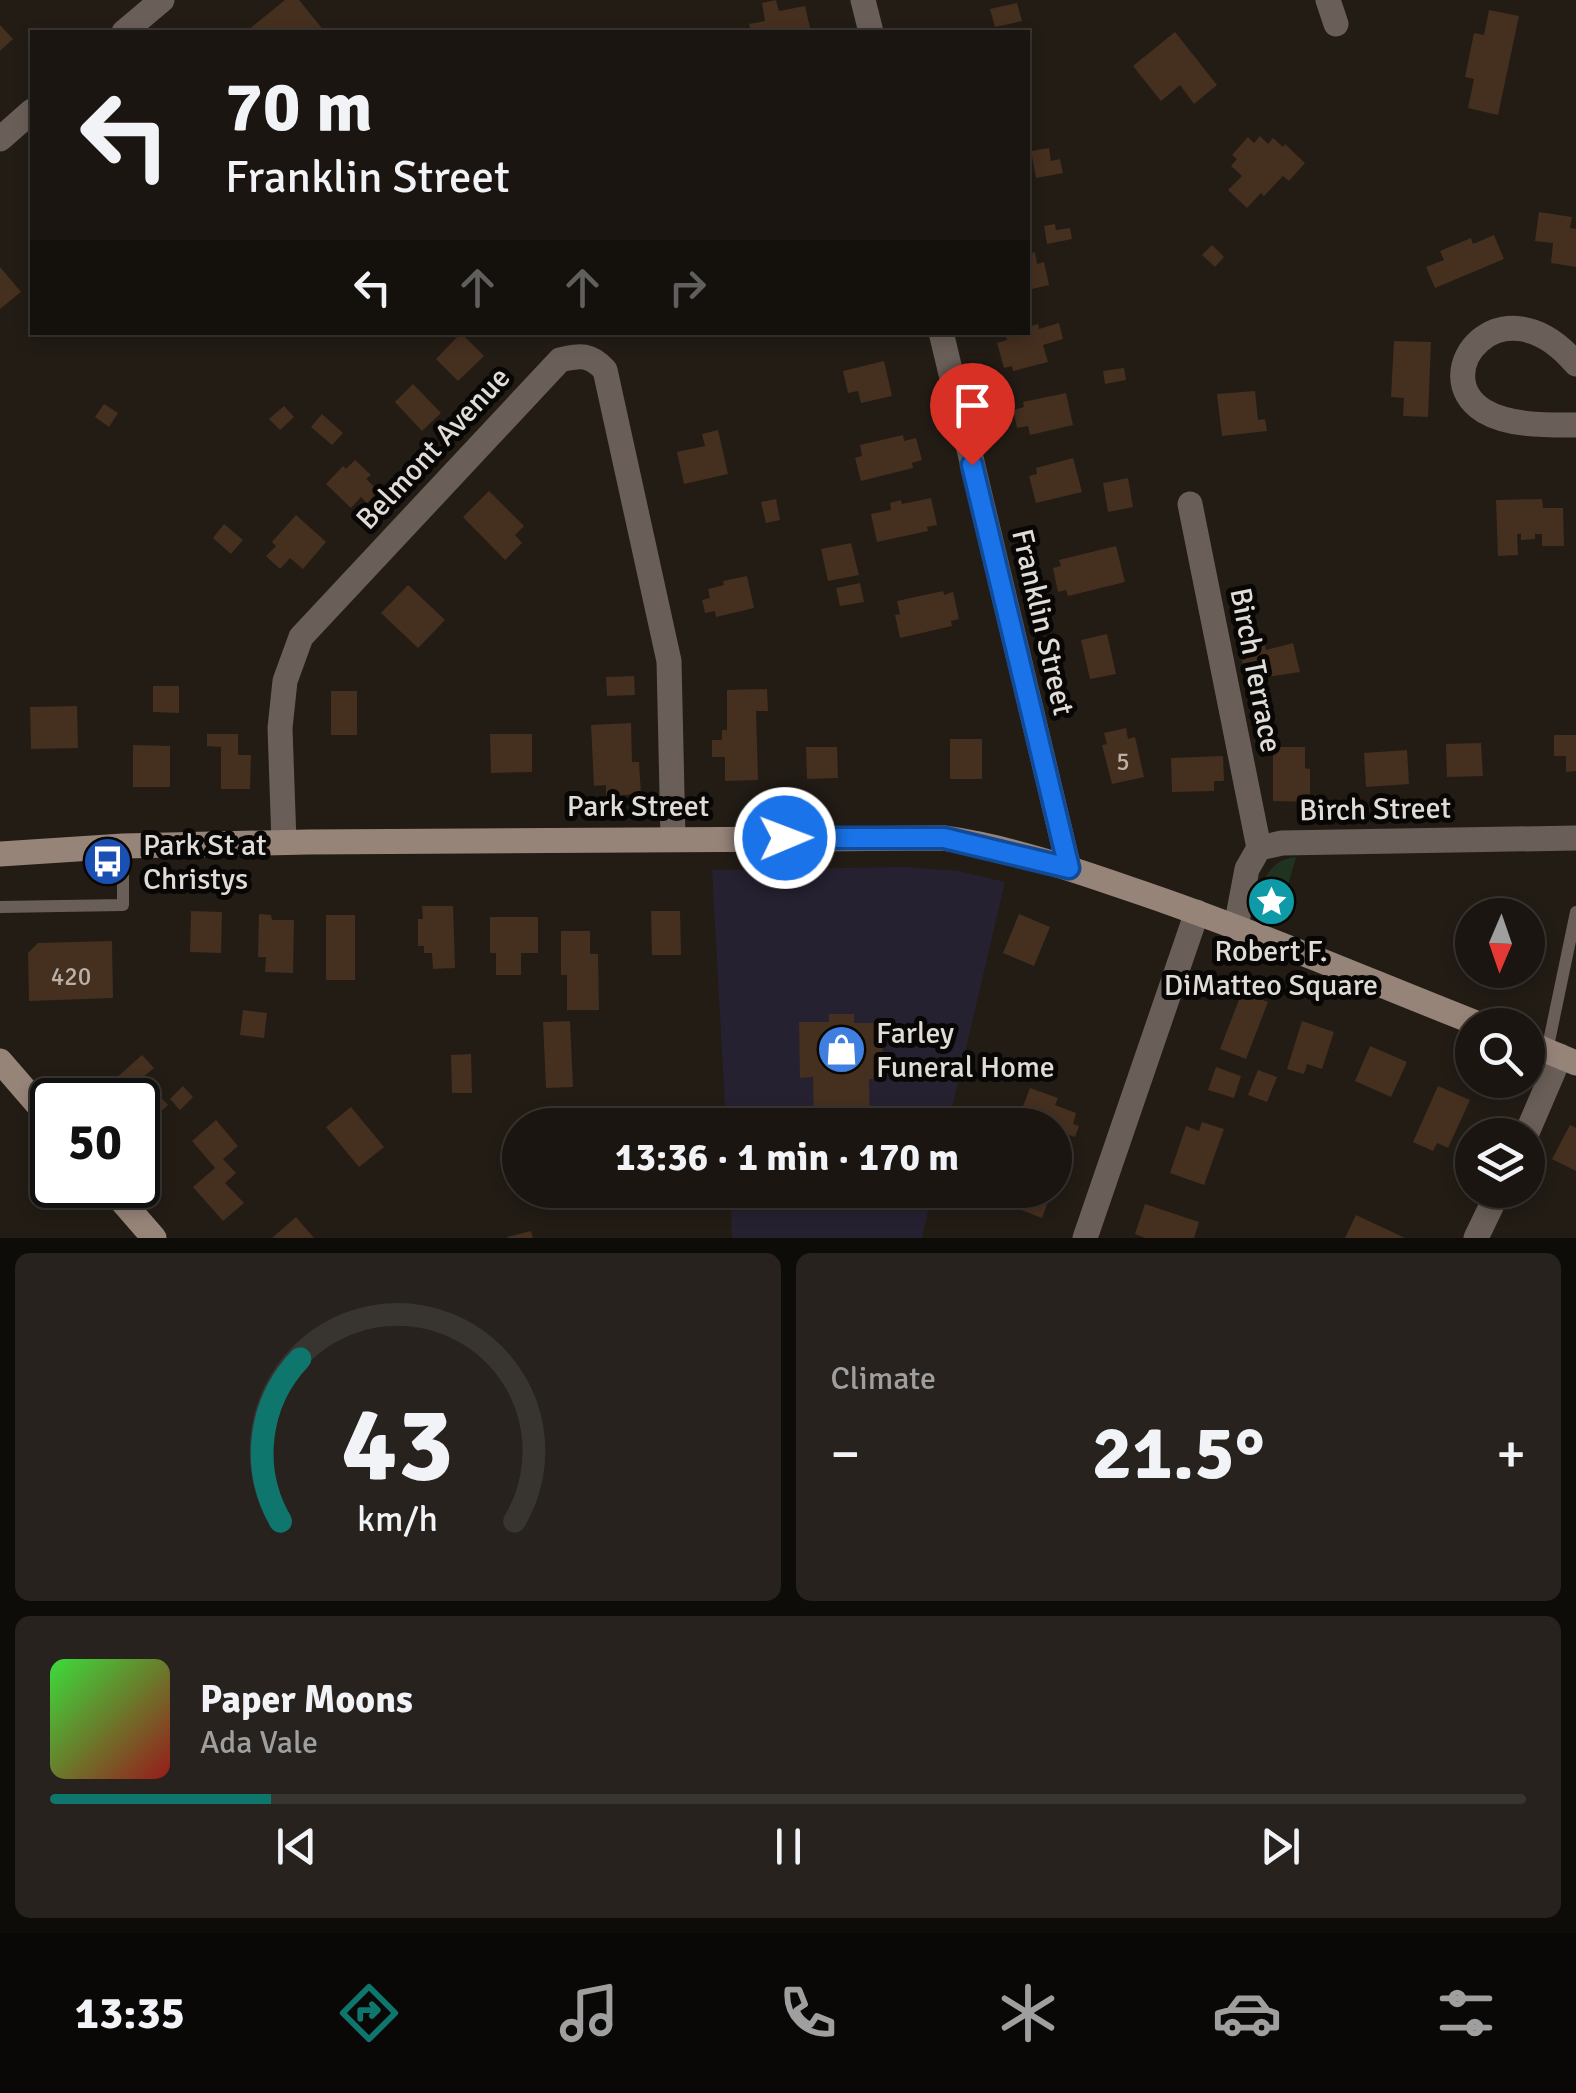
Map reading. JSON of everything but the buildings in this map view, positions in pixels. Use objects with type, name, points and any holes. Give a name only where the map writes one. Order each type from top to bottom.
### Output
[{"type":"main road","name":"Park Street","points":[[0,854],[284,842],[944,838],[1069,868],[1198,912],[1455,1015]]},
{"type":"main road","name":"Park Street","points":[[0,839],[123,846]]},
{"type":"main road","points":[[0,1061],[30,1096]]},
{"type":"main road","points":[[128,1208],[154,1238]]},
{"type":"street","points":[[126,30],[162,0]]},
{"type":"street","points":[[863,0],[870,30]]},
{"type":"street","points":[[0,139],[30,114]]},
{"type":"street","points":[[1576,364],[1554,342],[1532,330],[1516,327],[1488,333],[1468,354],[1463,370],[1469,394],[1476,406],[1488,414],[1520,422],[1576,425]]},
{"type":"street","name":"Franklin Street","points":[[943,335],[1069,868]]},
{"type":"street","name":"Belmont Avenue","points":[[284,842],[280,728],[286,681],[300,637],[560,360],[581,355],[594,359],[604,370],[669,661],[673,838]]},
{"type":"street","name":"Birch Terrace","points":[[1190,504],[1259,848]]},
{"type":"street","name":"Birch Street","points":[[1259,848],[1282,843],[1576,838]]},
{"type":"street","points":[[1236,927],[1247,868],[1259,848]]},
{"type":"street","points":[[1085,1238],[1198,912]]},
{"type":"street","points":[[1532,1118],[1553,1053]]},
{"type":"street","points":[[1476,1238],[1490,1208]]},
{"type":"lane","points":[[0,907],[123,904],[123,846]]},
{"type":"lane","points":[[1553,1053],[1576,912]]},
{"type":"shaded area","points":[[908,867],[958,871],[1005,882],[952,1108],[725,1108],[712,870]]},
{"type":"shaded area","points":[[731,1208],[929,1208],[922,1238],[732,1238]]},
{"type":"green space","points":[[1296,857],[1280,913],[1256,903],[1273,867]]},
{"type":"place","name":"Park St at Christys","points":[[108,862]]},
{"type":"place","name":"Robert F. DiMatteo Square","points":[[1271,902]]},
{"type":"place","name":"Farley Funeral Home","points":[[841,1050]]},
{"type":"route","points":[[785,838],[944,838],[1069,868],[972,465]]}]
